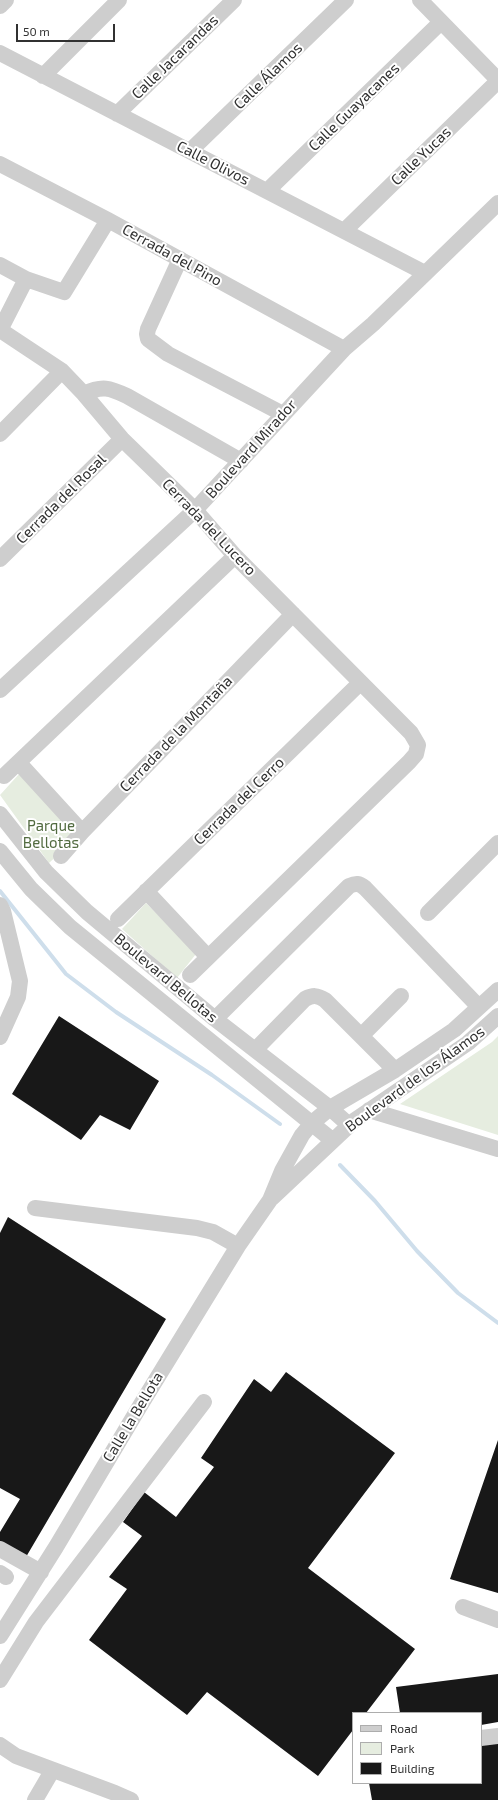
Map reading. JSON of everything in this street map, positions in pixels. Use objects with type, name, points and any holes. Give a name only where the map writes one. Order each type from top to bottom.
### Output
[{"type":"street","points":[[0,6],[6,0]]},
{"type":"street","points":[[43,76],[119,0]]},
{"type":"street","name":"Calle Jacarandas","points":[[117,114],[234,0]]},
{"type":"street","name":"Calle Álamos","points":[[190,151],[346,0]]},
{"type":"street","points":[[420,0],[498,80]]},
{"type":"street","name":"Calle Guayacanes","points":[[267,191],[441,22]]},
{"type":"street","name":"Calle Olivos","points":[[0,53],[425,273]]},
{"type":"street","name":"Calle Yucas","points":[[344,230],[498,80]]},
{"type":"street","name":"Cerrada del Pino","points":[[0,164],[108,220],[344,349]]},
{"type":"street","name":"Boulevard Mirador","points":[[0,690],[195,510],[344,349],[498,203]]},
{"type":"street","points":[[0,265],[26,279],[61,292],[65,292],[108,220]]},
{"type":"street","points":[[180,259],[148,329],[146,334],[148,339],[168,354],[283,414]]},
{"type":"street","points":[[0,330],[26,279]]},
{"type":"street","name":"Cerrada del Lucero","points":[[0,330],[62,372],[84,394],[122,439],[195,510],[234,556],[411,734],[418,745],[416,754],[409,762],[208,957]]},
{"type":"street","points":[[0,434],[62,372]]},
{"type":"street","points":[[84,394],[101,388],[111,389],[127,396],[241,461]]},
{"type":"street","name":"Cerrada del Rosal","points":[[0,559],[122,439]]},
{"type":"street","points":[[4,776],[234,556]]},
{"type":"street","name":"Cerrada de la Montaña","points":[[61,856],[82,832],[293,614]]},
{"type":"street","name":"Cerrada del Cerro","points":[[94,946],[113,924],[146,891],[360,683]]},
{"type":"street","points":[[19,763],[82,832]]},
{"type":"street","name":"Boulevard Bellotas","points":[[0,814],[46,872],[68,895],[113,924],[179,989],[215,1019],[330,1108],[349,1125]]},
{"type":"street","points":[[428,913],[498,844]]},
{"type":"street","name":"Boulevard Bellotas","points":[[0,851],[31,888],[70,927],[332,1140]]},
{"type":"street","points":[[31,888],[46,872]]},
{"type":"street","points":[[215,1019],[349,886],[355,884],[360,884],[365,888],[479,1007]]},
{"type":"street","points":[[146,891],[208,957],[190,975]]},
{"type":"street","points":[[0,905],[20,981],[18,997],[0,1038]]},
{"type":"street","points":[[166,1004],[179,989]]},
{"type":"street","name":"Boulevard de los Álamos","points":[[312,1123],[330,1108],[396,1070],[454,1030],[498,990]]},
{"type":"street","points":[[255,1050],[305,999],[312,995],[318,995],[325,1000],[396,1070]]},
{"type":"street","points":[[362,1036],[401,996]]},
{"type":"street","name":"Boulevard de los Álamos","points":[[332,1140],[349,1125],[370,1110],[468,1043],[498,1016]]},
{"type":"street","points":[[370,1110],[498,1149]]},
{"type":"street","name":"Calle la Bellota","points":[[0,1636],[7,1612],[41,1572],[144,1399],[238,1246],[270,1200],[293,1150],[312,1123]]},
{"type":"street","name":"Calle la Bellota","points":[[270,1200],[294,1179],[332,1140]]},
{"type":"street","points":[[35,1208],[196,1228],[213,1232],[238,1246]]},
{"type":"street","points":[[0,1680],[36,1622],[204,1402]]},
{"type":"street","points":[[0,1549],[41,1572]]},
{"type":"street","points":[[463,1607],[498,1620]]},
{"type":"street","points":[[482,1738],[498,1736]]},
{"type":"street","points":[[0,1745],[16,1756],[131,1800]]},
{"type":"street","points":[[35,1800],[52,1771]]},
{"type":"green space","name":"Parque Bellotas","points":[[20,773],[78,836],[49,863],[0,795]]},
{"type":"green space","points":[[146,903],[196,954],[177,978],[122,929]]},
{"type":"green space","points":[[498,1036],[498,1135],[400,1104],[492,1042]]},
{"type":"building","points":[[59,1016],[159,1081],[130,1130],[100,1115],[81,1140],[12,1094]]},
{"type":"building","points":[[8,1217],[166,1319],[26,1557],[0,1541],[0,1532],[20,1499],[0,1488],[0,1233]]},
{"type":"building","points":[[286,1372],[395,1453],[308,1568],[415,1649],[367,1712],[352,1712],[352,1731],[318,1776],[207,1692],[187,1715],[89,1640],[127,1589],[109,1577],[142,1536],[123,1522],[144,1492],[176,1517],[214,1467],[201,1458],[254,1379],[271,1392]]},
{"type":"building","points":[[498,1440],[498,1593],[450,1579]]},
{"type":"building","points":[[498,1674],[498,1722],[482,1725],[482,1712],[400,1712],[396,1687]]},
{"type":"building","points":[[498,1742],[498,1800],[372,1800],[369,1784],[482,1784],[482,1745]]},
{"type":"waterway","points":[[0,891],[66,974],[116,1012],[212,1075],[280,1124]]},
{"type":"waterway","points":[[340,1165],[375,1201],[417,1251],[458,1293],[498,1323]]}]
